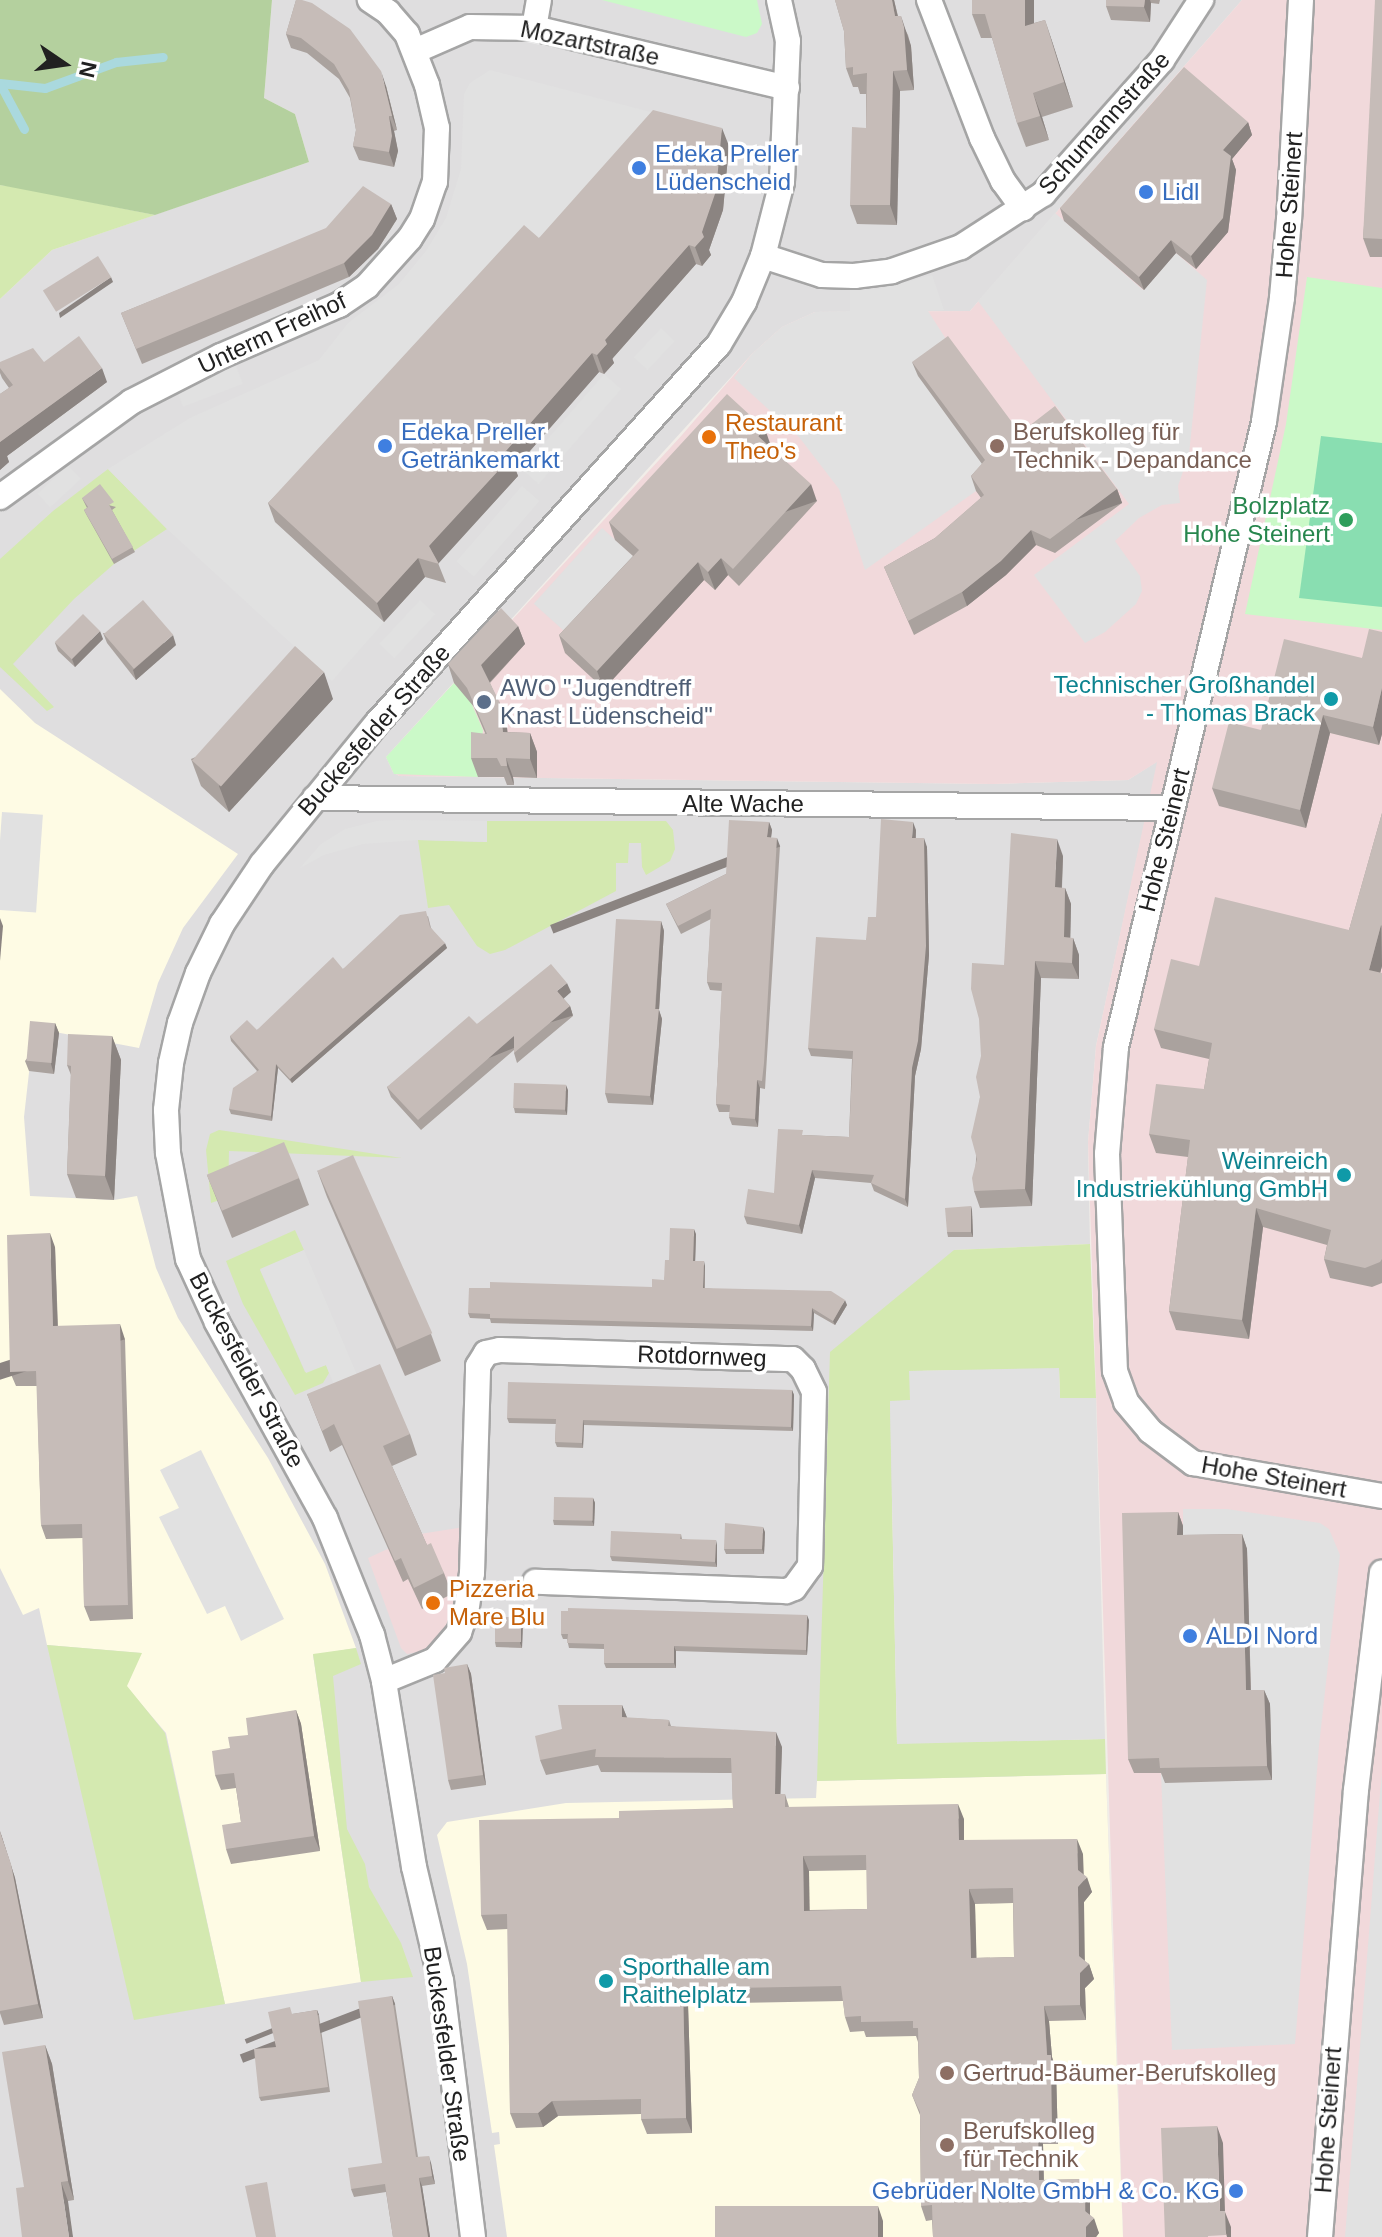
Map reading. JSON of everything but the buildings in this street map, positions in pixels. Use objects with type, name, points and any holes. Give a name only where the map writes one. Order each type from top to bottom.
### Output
[{"type":"street","points":[[370,0],[400,24],[415,51]]},
{"type":"street","points":[[534,28],[539,0]]},
{"type":"street","name":"Buckesfelder Straße","points":[[473,2237],[441,1981],[414,1867],[384,1681],[372,1635],[325,1518],[198,1286],[181,1230],[168,1153],[166,1110],[171,1063],[194,983],[222,924],[262,864],[377,723],[719,344],[744,302],[763,256],[782,182],[788,41],[779,0]]},
{"type":"street","points":[[929,0],[982,138],[1003,181],[1023,209]]},
{"type":"street","name":"Schumannstraße","points":[[763,256],[822,275],[854,276],[892,271],[961,247],[1043,194],[1162,60],[1201,0]]},
{"type":"street","name":"Hohe Steinert","points":[[1301,0],[1289,219],[1282,298],[1264,422],[1125,1002],[1108,1112],[1108,1236],[1115,1371],[1126,1402],[1150,1431],[1193,1463],[1382,1496]]},
{"type":"street","name":"Mozartstraße","points":[[415,51],[470,27],[534,28],[787,88]]},
{"type":"street","name":"Unterm Freihof","points":[[0,497],[131,402],[221,356],[339,305],[367,286],[395,258],[422,219],[435,182],[438,153],[432,102],[415,51]]},
{"type":"street","name":"Alte Wache","points":[[315,798],[1172,808]]},
{"type":"street","name":"Rotdornweg","points":[[384,1681],[435,1660],[459,1632],[466,1613],[472,1573],[478,1366],[486,1353],[524,1351],[793,1359],[803,1369],[814,1392],[810,1566],[794,1588],[786,1591],[535,1582]]},
{"type":"street","name":"Hohe Steinert","points":[[1320,2237],[1356,1790],[1382,1573]]},
{"type":"shaded area","points":[[272,0],[1242,0],[970,311],[815,312],[782,327],[752,354],[386,757],[393,772],[399,776],[993,784],[1128,780],[1158,761],[1096,1046],[1088,1142],[1090,1244],[954,1250],[817,1780],[1106,1774],[1123,2237],[0,2237],[0,299],[52,250],[309,162],[295,114],[264,98]]},
{"type":"shaded area","points":[[1242,0],[1382,0],[1382,2237],[1123,2237],[1088,1142],[1096,1046],[1157,762],[1128,780],[993,784],[399,776],[393,772],[386,757],[682,435],[752,354],[782,327],[815,312],[970,311]]},
{"type":"shaded area","points":[[490,70],[670,117],[275,522],[384,622],[332,681],[167,529],[108,469],[190,418],[319,360],[348,323],[399,284],[426,251],[446,218],[461,169],[464,94],[470,83]]},
{"type":"shaded area","points":[[1055,213],[1143,290],[1176,253],[1207,280],[1189,454],[1178,486],[1180,503],[1162,505],[1139,518],[1115,541],[1140,576],[1142,591],[1136,604],[1105,632],[1085,643],[1034,575],[1129,504],[978,301]]},
{"type":"shaded area","points":[[932,275],[944,310],[928,311],[953,350],[990,475],[976,491],[865,570],[839,489],[799,437],[734,378],[752,354],[782,327],[815,312],[850,311],[850,290],[878,289]]},
{"type":"shaded area","points":[[661,328],[675,341],[648,370],[634,357]]},
{"type":"shaded area","points":[[236,366],[243,384],[183,407],[176,389]]},
{"type":"shaded area","points":[[604,374],[621,389],[539,484],[521,469]]},
{"type":"shaded area","points":[[68,465],[81,479],[50,508],[37,494]]},
{"type":"shaded area","points":[[522,486],[539,501],[474,577],[456,561]]},
{"type":"shaded area","points":[[602,528],[645,567],[577,643],[534,604]]},
{"type":"shaded area","points":[[420,600],[435,614],[394,658],[379,644]]},
{"type":"shaded area","points":[[0,689],[35,723],[238,854],[183,928],[158,983],[139,1048],[34,1028],[24,1117],[30,1196],[114,1200],[137,1196],[156,1268],[178,1318],[268,1458],[325,1564],[356,1648],[313,1655],[361,1982],[225,2004],[166,1733],[126,1686],[141,1653],[47,1645],[39,1608],[23,1615],[0,1568]]},
{"type":"shaded area","points":[[2,812],[43,815],[36,913],[0,910]]},
{"type":"shaded area","points":[[376,821],[487,821],[487,842],[418,840],[363,844],[324,855],[300,868],[321,844],[345,829]]},
{"type":"shaded area","points":[[304,1250],[360,1382],[337,1392],[326,1365],[306,1373],[260,1269]]},
{"type":"shaded area","points":[[1059,1368],[1060,1398],[1096,1398],[1105,1739],[897,1744],[890,1401],[910,1400],[909,1371]]},
{"type":"shaded area","points":[[201,1450],[284,1619],[241,1641],[225,1606],[207,1614],[159,1517],[179,1508],[160,1470]]},
{"type":"shaded area","points":[[1183,1509],[1227,1509],[1320,1523],[1329,1529],[1340,1555],[1319,1746],[1295,2044],[1172,2050],[1161,1773],[1251,1704],[1247,1549],[1183,1550]]},
{"type":"shaded area","points":[[464,1527],[462,1588],[451,1622],[423,1651],[407,1654],[401,1648],[368,1558],[420,1534]]},
{"type":"shaded area","points":[[1106,1774],[1123,2237],[507,2237],[494,2145],[500,2144],[499,2132],[492,2133],[467,1964],[437,1835],[447,1822],[566,1803],[816,1798],[817,1781]]},
{"type":"shaded area","points":[[1382,1774],[1382,2237],[1345,2237],[1380,1793]]},
{"type":"green space","points":[[0,0],[272,0],[264,98],[295,114],[309,162],[155,215],[0,185]]},
{"type":"green space","points":[[602,0],[757,0],[762,24],[757,33],[746,37]]},
{"type":"green space","points":[[0,185],[155,215],[52,250],[0,299]]},
{"type":"green space","points":[[1307,277],[1382,288],[1382,630],[1245,614],[1286,424]]},
{"type":"green space","name":"Bolzplatz Hohe Steinert","points":[[1321,436],[1382,443],[1382,607],[1299,598]]},
{"type":"green space","points":[[108,469],[167,529],[114,564],[74,599],[13,664],[54,707],[47,711],[0,667],[0,559],[53,511]]},
{"type":"green space","points":[[454,683],[470,700],[483,730],[478,777],[394,774],[386,757]]},
{"type":"green space","points":[[487,821],[666,821],[673,830],[675,849],[670,861],[646,875],[642,867],[641,843],[629,843],[628,863],[616,863],[616,891],[505,950],[490,954],[477,946],[449,905],[428,908],[418,840],[487,842]]},
{"type":"green space","points":[[219,1130],[402,1158],[229,1151],[228,1197],[211,1203],[206,1150],[210,1134]]},
{"type":"green space","points":[[295,1230],[304,1250],[260,1270],[305,1372],[326,1365],[329,1373],[323,1383],[295,1395],[243,1304],[226,1261]]},
{"type":"green space","points":[[1090,1244],[1096,1398],[1060,1398],[1059,1369],[910,1371],[910,1400],[890,1402],[897,1743],[1105,1739],[1106,1774],[817,1781],[830,1352],[954,1250]]},
{"type":"green space","points":[[47,1645],[142,1653],[127,1686],[165,1733],[225,2004],[134,2020]]},
{"type":"green space","points":[[356,1648],[361,1664],[333,1676],[347,1829],[365,1864],[369,1887],[401,1943],[413,1977],[361,1982],[313,1654]]},
{"type":"waterway","points":[[0,83],[45,88],[116,62],[163,57]]},
{"type":"waterway","points":[[0,84],[24,129]]},
{"type":"place","name":"Edeka Preller Lüdenscheid","points":[[639,168]]},
{"type":"place","name":"Lidl","points":[[1146,192]]},
{"type":"place","name":"Restaurant Theo's","points":[[709,437]]},
{"type":"place","name":"Edeka Preller Getränkemarkt","points":[[385,446]]},
{"type":"place","name":"Berufskolleg für Technik - Depandance","points":[[997,446]]},
{"type":"place","name":"Bolzplatz Hohe Steinert","points":[[1346,520]]},
{"type":"place","name":"Technischer Großhandel - Thomas Brack","points":[[1331,699]]},
{"type":"place","name":"AWO \"Jugendtreff Knast Lüdenscheid\"","points":[[484,702]]},
{"type":"place","name":"Weinreich Industriekühlung GmbH","points":[[1344,1175]]},
{"type":"place","name":"Pizzeria Mare Blu","points":[[433,1603]]},
{"type":"place","name":"ALDI Nord","points":[[1190,1636]]},
{"type":"place","name":"Sporthalle am Raithelplatz","points":[[606,1981]]},
{"type":"place","name":"Gertrud-Bäumer-Berufskolleg","points":[[947,2073]]},
{"type":"place","name":"Berufskolleg für Technik","points":[[947,2145]]},
{"type":"place","name":"Gebrüder Nolte GmbH & Co. KG","points":[[1236,2191]]}]
